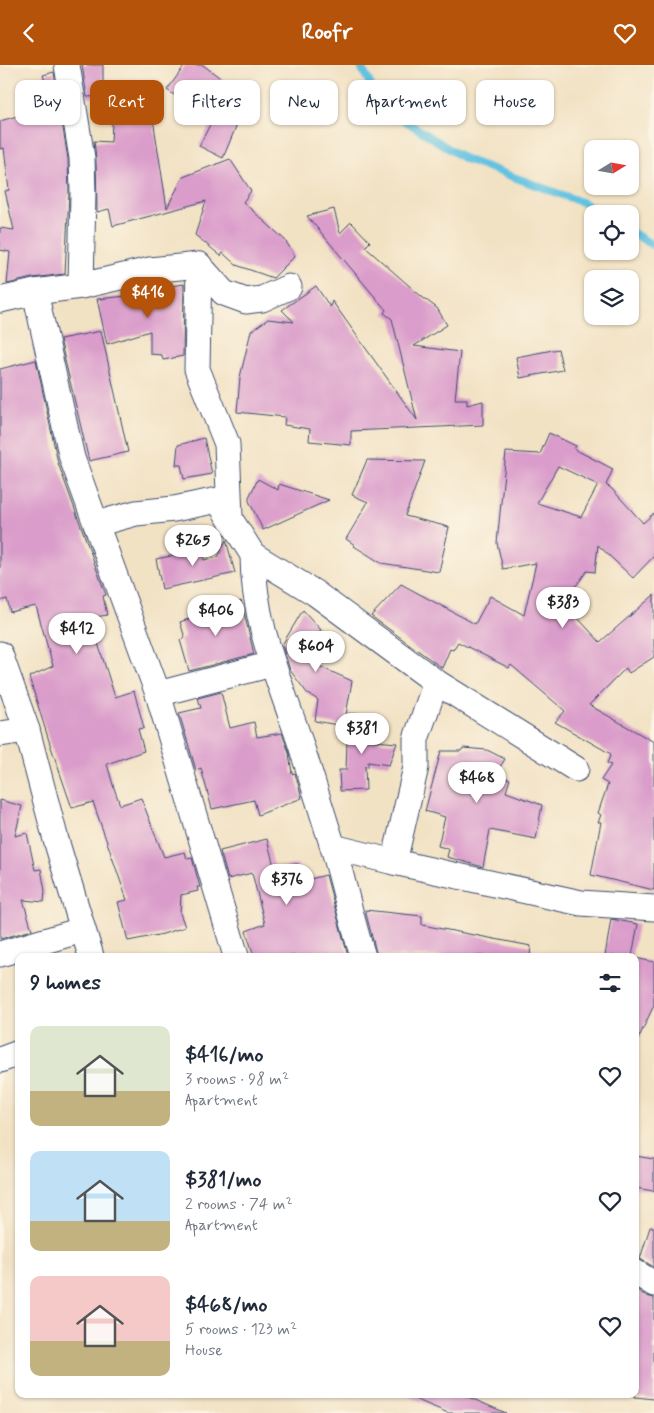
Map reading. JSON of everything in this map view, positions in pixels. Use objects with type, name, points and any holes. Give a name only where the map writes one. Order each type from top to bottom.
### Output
[{"type":"street","points":[[67,65],[82,158],[83,193],[80,286]]},
{"type":"street","points":[[0,300],[35,291],[80,286],[150,270],[199,265]]},
{"type":"street","points":[[199,265],[224,293],[246,301],[262,299],[289,287]]},
{"type":"street","points":[[199,265],[197,369],[227,444],[230,517]]},
{"type":"street","points":[[35,291],[72,459],[158,693],[235,953]]},
{"type":"street","points":[[96,524],[136,513],[174,509],[218,500],[253,555],[315,593],[436,682],[576,769]]},
{"type":"street","points":[[253,555],[253,573],[259,618],[272,664],[300,742],[333,847],[352,921],[363,953]]},
{"type":"street","points":[[0,654],[27,730],[56,840],[90,953]]},
{"type":"street","points":[[158,693],[272,664]]},
{"type":"street","points":[[394,862],[416,767],[416,739],[436,682]]},
{"type":"street","points":[[0,734],[27,730]]},
{"type":"street","points":[[333,847],[581,903],[654,908]]},
{"type":"street","points":[[0,954],[82,930]]},
{"type":"street","points":[[0,1060],[15,1054]]},
{"type":"street","points":[[639,1275],[654,1284]]},
{"type":"building","points":[[82,65],[103,65],[103,80],[90,80],[90,97],[87,97]]},
{"type":"building","points":[[185,65],[203,65],[223,80],[174,80]]},
{"type":"building","points":[[54,72],[55,80],[45,80],[43,75]]},
{"type":"building","points":[[174,80],[174,95],[167,90]]},
{"type":"building","points":[[15,117],[15,125],[62,125],[68,159],[69,193],[65,274],[32,278],[7,284],[10,252],[0,250],[0,228],[14,230],[5,191],[9,190],[4,148],[0,149],[0,121]]},
{"type":"building","points":[[112,125],[154,125],[167,208],[183,177],[230,159],[251,191],[243,202],[285,240],[295,256],[273,278],[236,265],[223,253],[221,256],[195,235],[206,201],[113,226],[109,209],[97,212],[94,141],[111,142]]},
{"type":"building","points":[[210,125],[237,125],[223,158],[199,146]]},
{"type":"building","points":[[334,209],[340,233],[351,222],[370,242],[365,247],[437,308],[447,325],[414,346],[460,352],[455,399],[467,399],[467,405],[483,401],[483,425],[351,431],[351,445],[309,441],[310,429],[284,425],[285,417],[237,412],[240,377],[251,331],[268,319],[294,322],[282,310],[316,286],[330,307],[332,301],[417,420],[392,319],[384,313],[386,310],[307,216]]},
{"type":"building","points":[[184,284],[183,356],[163,360],[162,355],[150,354],[150,331],[107,344],[97,299],[157,293],[156,288]]},
{"type":"building","points":[[101,331],[128,452],[89,461],[60,339]]},
{"type":"building","points":[[558,349],[563,370],[520,378],[516,357]]},
{"type":"building","points":[[36,360],[58,463],[106,595],[103,596],[107,615],[90,618],[115,697],[134,691],[144,728],[138,729],[144,751],[107,764],[113,785],[120,805],[141,798],[164,857],[185,852],[187,859],[192,858],[200,887],[197,887],[198,891],[181,895],[180,913],[185,927],[163,934],[128,941],[118,902],[127,900],[93,802],[72,808],[29,677],[53,666],[36,606],[10,612],[7,599],[0,601],[0,369]]},
{"type":"building","points":[[549,433],[576,446],[574,449],[613,469],[606,485],[643,523],[654,513],[654,556],[633,578],[598,545],[595,572],[587,571],[566,599],[580,610],[576,616],[600,642],[654,595],[654,657],[629,673],[626,668],[589,705],[654,742],[654,890],[591,875],[601,822],[598,822],[601,815],[598,813],[608,784],[601,780],[611,765],[607,763],[611,754],[555,722],[565,711],[511,665],[509,668],[458,642],[453,650],[450,649],[442,668],[371,616],[401,584],[475,624],[490,596],[524,615],[536,563],[503,569],[497,543],[506,452],[540,454]],"holes":[[[558,466],[598,485],[581,517],[537,503]]]},
{"type":"building","points":[[204,438],[212,474],[184,479],[181,465],[176,465],[178,445]]},
{"type":"building","points":[[367,460],[425,461],[405,516],[449,527],[439,572],[381,563],[346,539],[368,502],[352,495]]},
{"type":"building","points":[[258,479],[278,490],[279,484],[329,500],[263,530],[249,501],[249,497]]},
{"type":"building","points":[[226,540],[235,573],[162,589],[156,559],[202,547],[204,560],[218,557]]},
{"type":"building","points":[[241,601],[254,654],[189,671],[180,640],[185,638],[180,622]]},
{"type":"building","points":[[303,610],[321,630],[311,638],[324,650],[312,663],[352,681],[344,726],[315,721],[318,700],[307,693],[290,670],[282,645]]},
{"type":"building","points":[[221,692],[230,728],[254,722],[257,737],[282,733],[289,753],[292,774],[295,773],[302,798],[258,815],[254,800],[212,809],[201,768],[196,770],[179,713],[201,708],[198,698]]},
{"type":"building","points":[[348,714],[363,714],[364,740],[397,743],[389,765],[368,762],[368,767],[365,766],[366,790],[340,791],[339,770],[346,770]]},
{"type":"building","points":[[463,748],[487,750],[505,759],[495,775],[510,779],[506,792],[542,805],[536,839],[490,830],[483,867],[447,857],[449,849],[438,846],[445,817],[425,811],[441,751],[461,751]]},
{"type":"building","points":[[0,800],[22,806],[15,836],[27,833],[35,870],[41,869],[45,891],[44,902],[23,900],[32,930],[0,939]]},
{"type":"building","points":[[267,839],[275,870],[297,864],[302,881],[326,875],[347,953],[253,953],[246,931],[265,924],[252,873],[228,879],[220,851]]},
{"type":"building","points":[[365,910],[422,916],[422,925],[531,946],[530,953],[376,953]]},
{"type":"building","points":[[611,919],[638,924],[633,953],[605,953]]},
{"type":"building","points":[[639,959],[654,962],[654,1005],[639,1037]]},
{"type":"building","points":[[639,1157],[654,1159],[654,1191],[639,1189]]},
{"type":"building","points":[[650,1227],[654,1227],[654,1267],[640,1259]]},
{"type":"building","points":[[639,1292],[654,1298],[654,1399],[639,1397]]},
{"type":"building","points":[[412,1398],[470,1398],[506,1413],[448,1413]]},
{"type":"waterway","points":[[360,65],[382,106],[465,159],[587,205]]},
{"type":"waterway","points":[[639,237],[654,246]]}]
